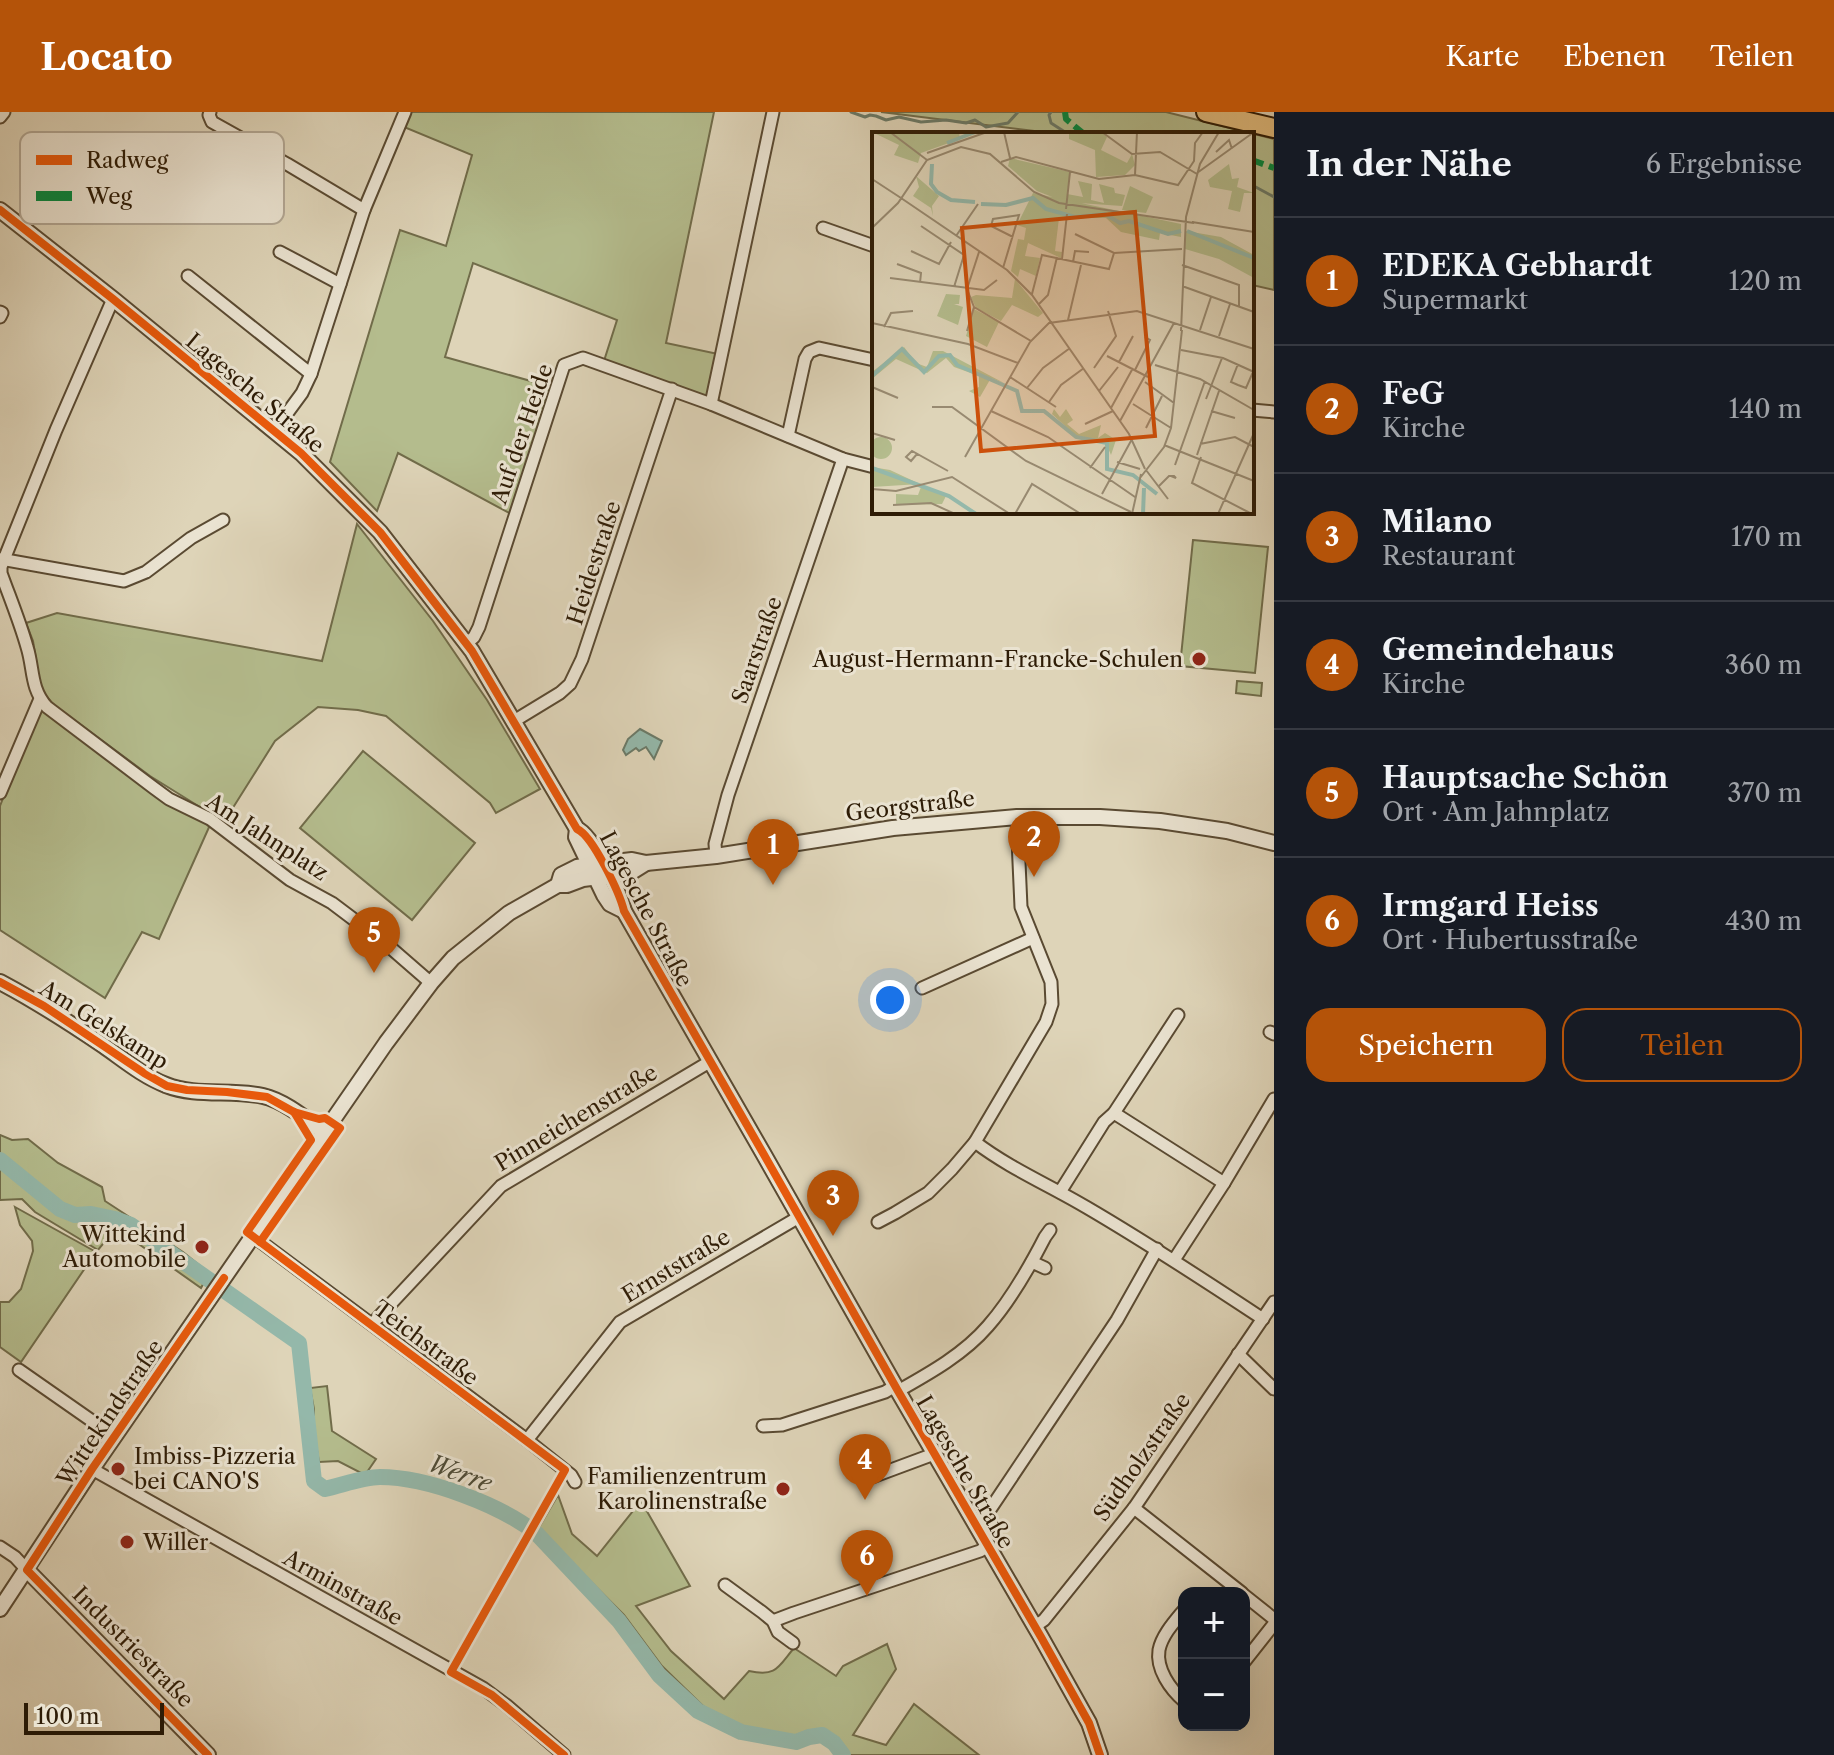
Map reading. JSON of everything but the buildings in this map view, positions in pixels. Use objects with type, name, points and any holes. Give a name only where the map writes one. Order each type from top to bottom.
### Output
[{"type":"main road","points":[[1206,112],[1274,128]]},
{"type":"street","points":[[210,112],[212,122],[230,132]]},
{"type":"street","points":[[274,431],[302,393],[311,374],[364,210],[405,112]]},
{"type":"street","points":[[711,404],[773,112]]},
{"type":"street","points":[[284,162],[364,210]]},
{"type":"street","name":"Lagesche Straße","points":[[0,210],[312,463],[380,532],[466,644],[577,829],[576,837],[621,901],[1089,1723],[1100,1755]]},
{"type":"street","points":[[823,228],[872,245]]},
{"type":"street","points":[[280,252],[340,284]]},
{"type":"street","points":[[188,276],[311,374]]},
{"type":"street","points":[[0,793],[40,699],[35,690],[29,652],[1,573],[2,559],[113,299]]},
{"type":"street","points":[[788,436],[809,352],[819,348],[872,360]]},
{"type":"street","name":"Auf der Heide","points":[[466,644],[479,627],[564,365],[583,358],[711,404],[843,459],[872,466]]},
{"type":"street","name":"Heidestraße","points":[[514,721],[570,684],[582,659],[672,389]]},
{"type":"street","points":[[1254,410],[1274,412]]},
{"type":"street","name":"Saarstraße","points":[[716,856],[715,844],[728,795],[843,459]]},
{"type":"street","points":[[2,559],[124,581],[146,572],[191,538],[223,520]]},
{"type":"street","name":"Am Jahnplatz","points":[[40,699],[169,799],[210,819],[290,880],[332,903],[431,983]]},
{"type":"street","name":"Georgstraße","points":[[599,870],[632,860],[646,863],[716,856],[893,828],[1017,817],[1089,816],[1160,821],[1227,831],[1274,843]]},
{"type":"street","points":[[878,1222],[928,1193],[975,1142],[1046,1022],[1052,1004],[1051,982],[1021,907],[1017,817]]},
{"type":"street","name":"Wittekindstraße","points":[[0,1609],[92,1469],[397,1027],[431,983],[453,958],[509,913],[558,885],[561,875],[577,867],[599,870]]},
{"type":"street","points":[[922,988],[1033,938]]},
{"type":"street","name":"Am Gelskamp","points":[[0,982],[44,1006],[167,1086],[267,1097],[325,1133]]},
{"type":"street","points":[[1060,1192],[1178,1015]]},
{"type":"street","name":"Pinneichenstraße","points":[[372,1324],[501,1186],[711,1061]]},
{"type":"street","points":[[1174,1260],[1274,1099]]},
{"type":"street","points":[[1114,1113],[1224,1183]]},
{"type":"street","points":[[975,1142],[992,1155],[1157,1249],[1263,1319]]},
{"type":"street","name":"Ernststraße","points":[[527,1440],[620,1322],[799,1217]]},
{"type":"street","points":[[763,1426],[782,1425],[896,1388],[958,1354],[996,1317],[1050,1230]]},
{"type":"street","name":"Teichstraße","points":[[253,1236],[527,1440],[571,1475],[575,1482]]},
{"type":"street","points":[[975,1524],[985,1517],[1073,1388],[1117,1320],[1157,1249]]},
{"type":"street","points":[[1032,1262],[1045,1268]]},
{"type":"street","name":"Südholzstraße","points":[[1034,1627],[1044,1620],[1134,1508],[1274,1302]]},
{"type":"street","points":[[1238,1354],[1274,1389]]},
{"type":"street","points":[[19,1370],[115,1437]]},
{"type":"street","points":[[864,1480],[934,1454]]},
{"type":"street","name":"Arminstraße","points":[[92,1469],[483,1688],[564,1755]]},
{"type":"street","points":[[1134,1508],[1225,1587]]},
{"type":"street","points":[[773,1621],[988,1546]]},
{"type":"street","points":[[0,1547],[27,1570]]},
{"type":"street","name":"Industriestraße","points":[[27,1570],[208,1755]]},
{"type":"street","points":[[725,1585],[773,1621],[778,1632],[793,1643]]},
{"type":"street","points":[[1246,1659],[1274,1622],[1250,1600]]},
{"type":"street","points":[[1178,1618],[1159,1649],[1161,1669],[1172,1691],[1178,1696]]},
{"type":"shaded area","points":[[411,112],[714,112],[666,343],[718,354],[707,397],[604,361],[617,320],[473,263],[445,357],[552,387],[511,514],[398,453],[377,511],[330,462],[400,230],[446,246],[472,155],[404,127]]},
{"type":"shaded area","points":[[881,112],[1166,112],[1246,132],[1043,132]]},
{"type":"shaded area","points":[[1254,134],[1274,139],[1274,290],[1254,285]]},
{"type":"shaded area","points":[[357,524],[433,621],[487,700],[540,789],[496,813],[490,803],[386,716],[318,707],[275,741],[224,822],[150,776],[54,705],[41,691],[33,641],[26,623],[57,613],[322,661]]},
{"type":"shaded area","points":[[1193,540],[1268,547],[1255,673],[1180,666]]},
{"type":"shaded area","points":[[1237,681],[1262,683],[1261,696],[1236,693]]},
{"type":"shaded area","points":[[43,709],[210,825],[159,939],[142,932],[105,998],[0,930],[0,806],[37,712]]},
{"type":"shaded area","points":[[640,729],[662,741],[654,759],[646,747],[639,751],[636,748],[626,755],[623,750],[628,739]]},
{"type":"shaded area","points":[[363,751],[475,843],[412,920],[300,828]]},
{"type":"shaded area","points":[[0,1135],[12,1140],[28,1139],[58,1163],[102,1187],[105,1201],[183,1252],[209,1273],[201,1288],[116,1228],[98,1250],[35,1212],[22,1199],[0,1200]]},
{"type":"shaded area","points":[[15,1207],[96,1252],[21,1362],[0,1347],[0,1302],[9,1302],[21,1289],[33,1251],[32,1241],[20,1225]]},
{"type":"shaded area","points":[[327,1386],[332,1431],[376,1459],[365,1475],[338,1461],[319,1462],[310,1388]]},
{"type":"shaded area","points":[[558,1495],[572,1534],[597,1556],[641,1501],[690,1586],[636,1606],[671,1651],[724,1699],[749,1671],[766,1673],[776,1669],[794,1648],[836,1676],[843,1666],[887,1644],[896,1669],[853,1735],[886,1745],[914,1704],[979,1755],[849,1755],[835,1740],[820,1732],[795,1739],[740,1727],[703,1706],[662,1666],[624,1615],[538,1529]]},
{"type":"waterway","points":[[851,112],[886,120],[899,117],[921,122],[946,120],[966,123],[975,120],[986,127],[1008,123],[1018,112]]},
{"type":"waterway","points":[[1051,112],[1051,123],[1065,132]]},
{"type":"waterway","points":[[1254,186],[1274,197]]},
{"type":"waterway","name":"Werre","points":[[0,1160],[60,1209],[75,1215],[91,1214],[131,1225],[299,1343],[314,1481],[325,1489],[367,1478],[399,1478],[441,1487],[504,1513],[537,1534],[619,1621],[659,1675],[698,1711],[741,1732],[796,1742],[822,1735],[834,1743],[843,1755]]},
{"type":"marked path","points":[[1065,112],[1066,119],[1082,132]]},
{"type":"marked path","points":[[1254,161],[1274,168]]},
{"type":"cycle path","points":[[0,210],[301,453],[380,532],[472,651],[577,829],[598,854],[624,911],[1089,1723],[1100,1755]]},
{"type":"cycle path","points":[[0,982],[44,1006],[167,1086],[267,1097],[294,1112],[325,1118],[340,1128],[260,1242]]},
{"type":"cycle path","points":[[294,1112],[311,1140],[247,1232],[565,1470],[451,1672],[492,1695],[564,1755]]},
{"type":"cycle path","points":[[208,1755],[27,1570],[92,1469],[224,1278]]},
{"type":"place","name":"August-Hermann-Francke-Schulen","points":[[1199,659]]},
{"type":"place","name":"FeG","points":[[1034,877]]},
{"type":"place","name":"EDEKA Gebhardt","points":[[773,885]]},
{"type":"place","name":"Hauptsache Schön","points":[[374,973]]},
{"type":"place","name":"Milano","points":[[833,1236]]},
{"type":"place","name":"Wittekind Automobile","points":[[202,1247]]},
{"type":"place","name":"Imbiss-Pizzeria bei CANO'S","points":[[118,1469]]},
{"type":"place","name":"Familienzentrum Karolinenstraße","points":[[783,1489]]},
{"type":"place","name":"Gemeindehaus","points":[[865,1500]]},
{"type":"place","name":"Willer","points":[[127,1542]]},
{"type":"place","name":"Irmgard Heiss","points":[[867,1596]]}]
